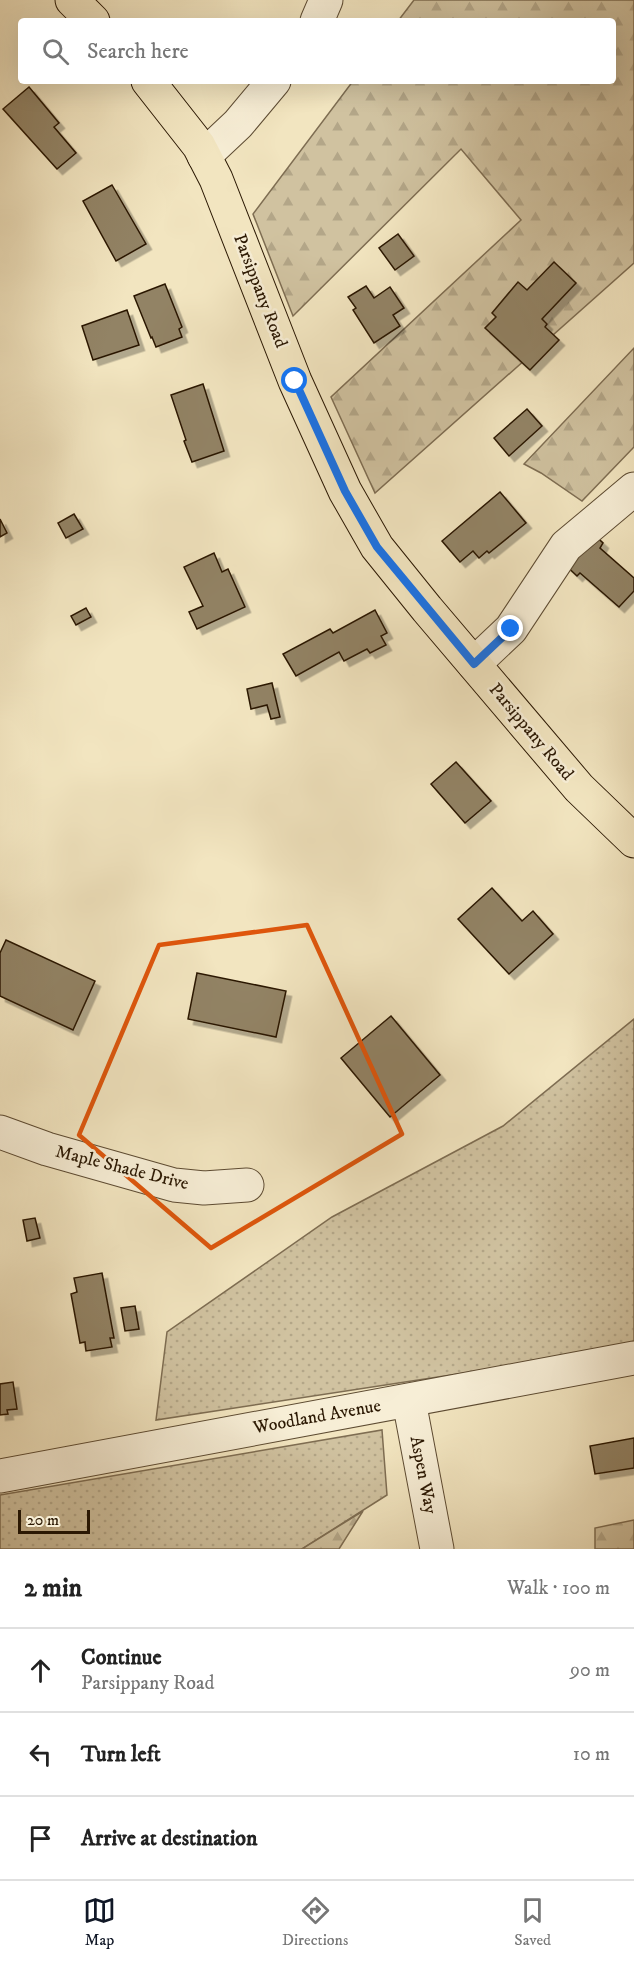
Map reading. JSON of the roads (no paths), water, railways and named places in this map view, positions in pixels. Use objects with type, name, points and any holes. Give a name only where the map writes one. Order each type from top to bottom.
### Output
[{"type":"main road","points":[[72,0],[90,18]]},
{"type":"main road","name":"Parsippany Road","points":[[150,84],[199,146],[216,179],[295,381],[345,491],[377,547],[579,788],[634,841]]},
{"type":"street","points":[[318,18],[326,0]]},
{"type":"street","points":[[204,156],[238,124],[271,84]]},
{"type":"street","points":[[474,664],[511,629],[566,546],[634,489]]},
{"type":"street","name":"Maple Shade Drive","points":[[0,1132],[47,1149],[174,1185],[204,1188],[247,1185]]},
{"type":"street","name":"Woodland Avenue","points":[[0,1476],[634,1358]]},
{"type":"street","name":"Aspen Way","points":[[409,1401],[437,1549]]}]
